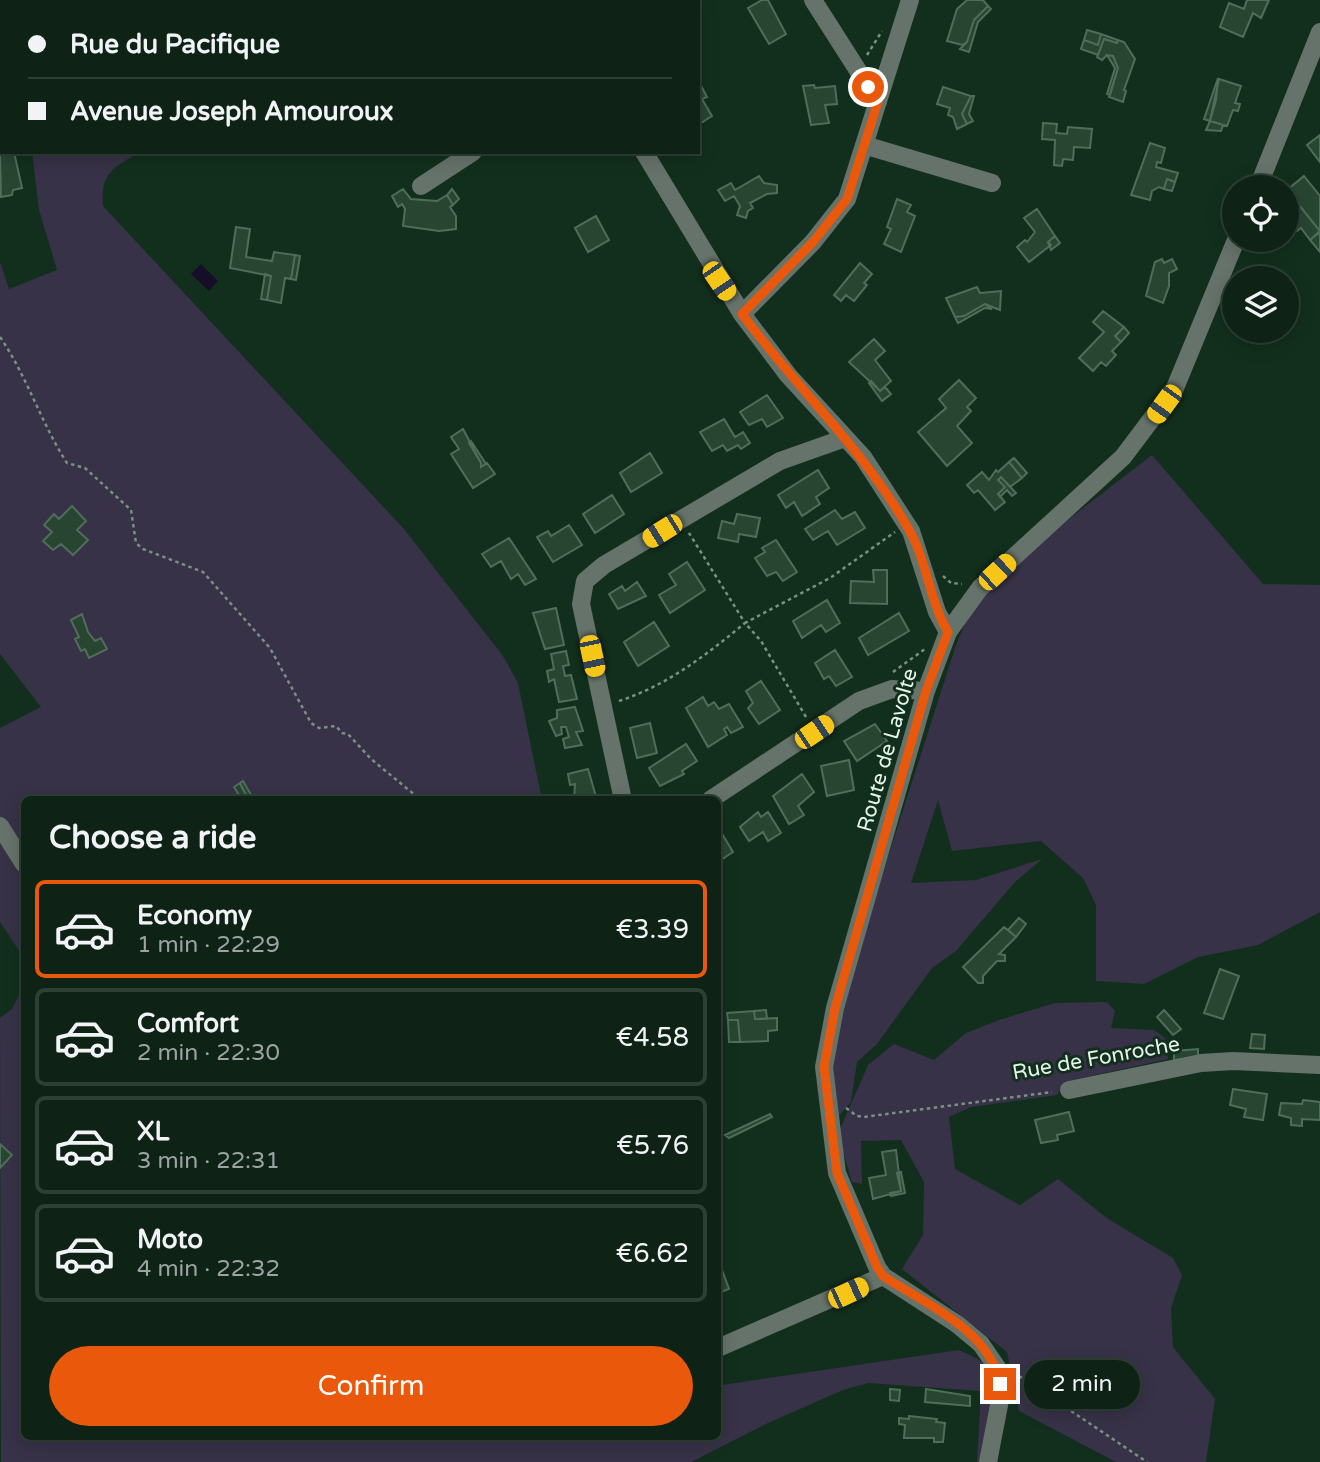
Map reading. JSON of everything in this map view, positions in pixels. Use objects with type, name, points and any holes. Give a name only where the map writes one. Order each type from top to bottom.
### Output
[{"type":"street","points":[[813,0],[878,102]]},
{"type":"street","points":[[742,314],[813,242],[847,199],[910,0]]},
{"type":"street","points":[[1263,175],[1320,32]]},
{"type":"street","points":[[864,145],[992,183]]},
{"type":"street","points":[[421,186],[470,154]]},
{"type":"street","points":[[645,154],[742,314],[788,375],[863,457],[906,524],[948,632]]},
{"type":"street","name":"Route de Lavolte","points":[[883,1276],[846,1199],[837,1173],[824,1067],[835,1008],[926,691],[948,632],[980,588],[1123,457],[1175,388],[1231,252]]},
{"type":"street","points":[[622,796],[581,604],[584,581],[604,565],[780,461],[845,438]]},
{"type":"street","points":[[931,590],[951,605],[966,606]]},
{"type":"street","points":[[716,796],[859,701],[885,690],[926,691]]},
{"type":"street","points":[[0,826],[21,859]]},
{"type":"street","name":"Rue de Fonroche","points":[[1069,1090],[1201,1063],[1233,1061],[1320,1065]]},
{"type":"street","points":[[721,1347],[883,1276],[957,1324],[981,1344],[998,1369],[1001,1395],[988,1462]]},
{"type":"path","points":[[858,72],[887,23]]},
{"type":"path","points":[[0,337],[12,353],[44,427],[66,463],[85,468],[131,510],[136,543],[143,549],[203,572],[271,648],[311,723],[319,728],[336,726],[342,733],[351,736],[371,759],[416,796]]},
{"type":"path","points":[[680,520],[745,623],[761,641],[795,694],[814,732]]},
{"type":"path","points":[[603,707],[644,693],[680,674],[745,623],[830,578],[906,524]]},
{"type":"path","points":[[943,576],[951,583],[967,584]]},
{"type":"path","points":[[885,690],[888,678],[897,668],[930,644]]},
{"type":"path","name":"Rue de Fonroche","points":[[845,1106],[857,1116],[864,1117],[1069,1090]]},
{"type":"path","points":[[998,1369],[1006,1368],[1016,1374],[1147,1462]]},
{"type":"shaded area","points":[[32,154],[136,154],[106,178],[103,206],[404,529],[503,656],[518,683],[541,796],[21,796],[21,954],[0,922],[0,728],[41,707],[0,654],[0,262],[9,289],[57,270],[39,210]]},
{"type":"shaded area","points":[[201,264],[218,281],[209,291],[191,274]]},
{"type":"shaded area","points":[[1152,455],[1263,584],[1320,585],[1320,912],[1258,945],[1198,957],[1144,984],[1096,981],[1096,905],[1083,878],[1041,841],[952,851],[938,800],[911,883],[976,880],[1042,859],[1015,882],[956,951],[932,968],[877,1044],[857,1062],[851,1102],[837,1118],[830,1058],[857,954],[955,648],[969,613],[994,584],[1065,522]]},
{"type":"shaded area","points":[[21,990],[21,1440],[721,1440],[721,1384],[959,1350],[984,1364],[992,1385],[991,1412],[980,1462],[977,1462],[981,1391],[868,1383],[843,1390],[768,1423],[691,1462],[1,1462],[0,1018],[12,1009]]},
{"type":"shaded area","points":[[1107,1002],[1115,1011],[1111,1028],[1154,1030],[1165,1038],[1168,1059],[1064,1082],[1057,1095],[971,1107],[949,1117],[955,1169],[1020,1205],[1058,1179],[1108,1219],[1173,1258],[1182,1275],[1171,1308],[1173,1347],[1215,1399],[1206,1462],[1116,1462],[1019,1411],[1007,1352],[902,1269],[923,1235],[924,1182],[901,1140],[861,1141],[862,1184],[852,1182],[838,1134],[868,1065],[894,1044],[934,1060],[966,1033],[999,1020],[1055,1003]]},
{"type":"building","points":[[762,0],[768,0],[786,34],[769,44],[748,8]]},
{"type":"building","points":[[967,0],[983,0],[988,6],[974,20],[967,42],[962,45],[947,41],[957,9]]},
{"type":"building","points":[[1247,0],[1269,0],[1261,18],[1253,13],[1243,37],[1220,27],[1229,3],[1244,9]]},
{"type":"building","points":[[988,6],[991,9],[978,22],[969,52],[960,49],[967,42],[974,20]]},
{"type":"building","points":[[1087,30],[1101,34],[1098,45],[1084,40]]},
{"type":"building","points":[[1101,34],[1118,40],[1117,43],[1104,39],[1098,55],[1081,49],[1084,40],[1098,45]]},
{"type":"building","points":[[1104,39],[1124,42],[1135,59],[1124,90],[1123,102],[1109,97],[1118,68],[1113,56],[1107,55],[1102,60],[1097,57]]},
{"type":"building","points":[[1107,55],[1113,56],[1118,68],[1110,95],[1107,94],[1115,68]]},
{"type":"building","points":[[1218,78],[1216,100],[1210,121],[1204,119]]},
{"type":"building","points":[[1219,79],[1241,86],[1235,103],[1240,104],[1238,111],[1233,110],[1227,126],[1210,121]]},
{"type":"building","points":[[700,84],[707,97],[702,99],[712,116],[700,124]]},
{"type":"building","points":[[814,85],[815,88],[835,86],[837,104],[825,105],[829,123],[811,125],[803,86]]},
{"type":"building","points":[[943,87],[971,96],[962,114],[967,124],[957,129],[953,117],[948,115],[950,108],[937,104]]},
{"type":"building","points":[[971,96],[974,96],[969,114],[973,121],[967,124],[962,114]]},
{"type":"building","points":[[1210,121],[1223,125],[1221,131],[1206,130]]},
{"type":"building","points":[[1043,123],[1057,124],[1056,133],[1067,134],[1068,127],[1092,129],[1090,148],[1074,147],[1073,160],[1063,159],[1062,166],[1054,165],[1055,140],[1042,139]]},
{"type":"building","points":[[1320,135],[1320,162],[1307,145]]},
{"type":"building","points":[[1150,143],[1165,148],[1161,163],[1157,162],[1156,167],[1178,173],[1175,182],[1167,179],[1164,189],[1159,187],[1152,191],[1150,200],[1131,195]]},
{"type":"building","points":[[14,154],[22,188],[13,190],[12,195],[1,197],[0,155]]},
{"type":"building","points":[[759,176],[764,183],[777,185],[777,193],[767,194],[750,203],[753,208],[748,211],[746,218],[737,215],[740,206],[734,196],[725,201],[718,190],[731,183],[735,190]]},
{"type":"building","points":[[1304,176],[1320,196],[1320,231],[1299,205],[1299,180]]},
{"type":"building","points":[[1167,179],[1175,182],[1172,191],[1164,189]]},
{"type":"building","points":[[403,189],[411,199],[437,201],[447,195],[456,216],[456,229],[439,231],[403,226],[405,209],[402,204],[398,207],[392,196]]},
{"type":"building","points":[[452,189],[459,199],[453,205],[447,195]]},
{"type":"building","points":[[897,199],[911,205],[907,212],[915,216],[901,252],[884,244],[891,229],[887,227]]},
{"type":"building","points":[[1299,205],[1320,231],[1310,240],[1301,228],[1299,230]]},
{"type":"building","points":[[1037,209],[1055,236],[1048,242],[1051,245],[1029,262],[1017,247],[1025,240],[1027,242],[1035,232],[1024,218]]},
{"type":"building","points":[[596,216],[609,240],[588,252],[575,228]]},
{"type":"building","points":[[236,227],[250,229],[246,257],[272,261],[274,252],[295,255],[291,279],[285,278],[281,303],[267,300],[271,276],[230,268]]},
{"type":"building","points":[[1320,232],[1320,252],[1310,240]]},
{"type":"building","points":[[1055,236],[1060,243],[1051,250],[1048,242]]},
{"type":"building","points":[[295,255],[300,256],[296,280],[291,279]]},
{"type":"building","points":[[1162,259],[1164,263],[1172,259],[1177,269],[1169,273],[1169,286],[1163,303],[1146,296],[1155,262]]},
{"type":"building","points":[[860,263],[872,274],[864,283],[867,285],[854,301],[846,295],[841,301],[834,295]]},
{"type":"building","points":[[265,274],[271,276],[267,300],[261,299]]},
{"type":"building","points":[[977,287],[980,293],[1001,291],[1000,310],[985,304],[964,316],[955,317],[946,298]]},
{"type":"building","points":[[985,304],[992,309],[985,308],[958,323],[955,317],[964,316]]},
{"type":"building","points":[[1103,311],[1124,327],[1115,336],[1121,342],[1112,351],[1116,355],[1106,366],[1101,362],[1093,371],[1079,358],[1104,332],[1093,322]]},
{"type":"building","points":[[1124,327],[1129,333],[1121,342],[1115,336]]},
{"type":"building","points":[[874,339],[885,351],[875,360],[891,381],[880,391],[849,362]]},
{"type":"building","points":[[959,380],[976,398],[967,407],[971,411],[957,426],[972,443],[947,466],[918,432],[946,408],[939,399]]},
{"type":"building","points":[[871,381],[880,391],[885,387],[891,394],[882,401],[869,383]]},
{"type":"building","points":[[767,395],[783,418],[767,427],[762,419],[749,425],[740,412]]},
{"type":"building","points":[[724,419],[735,437],[743,432],[750,443],[741,449],[738,445],[727,451],[723,445],[712,451],[700,432]]},
{"type":"building","points":[[463,429],[481,467],[487,463],[495,474],[473,488],[451,454],[459,449],[451,437]]},
{"type":"building","points":[[471,441],[486,464],[481,467],[469,443]]},
{"type":"building","points":[[650,453],[662,473],[631,492],[620,473]]},
{"type":"building","points":[[1014,458],[1027,473],[1022,478],[1009,462]]},
{"type":"building","points":[[1009,462],[1022,478],[1010,487],[1001,477],[998,480],[1005,487],[998,494],[1005,502],[995,510],[978,490],[974,493],[967,485],[982,472],[989,480],[996,470],[998,472]]},
{"type":"building","points":[[818,470],[829,488],[816,497],[820,504],[802,516],[794,502],[786,508],[778,495]]},
{"type":"building","points":[[1001,477],[1016,493],[1012,496],[1007,490],[1000,497],[998,494],[1005,487],[998,480]]},
{"type":"building","points":[[612,495],[624,514],[595,533],[583,514]]},
{"type":"building","points":[[72,506],[86,521],[77,530],[88,540],[73,555],[61,544],[53,550],[43,541],[52,532],[44,525],[54,514],[59,519]]},
{"type":"building","points":[[835,510],[842,519],[855,512],[865,528],[837,545],[828,531],[813,540],[805,529]]},
{"type":"building","points":[[737,514],[760,518],[756,537],[739,534],[738,542],[718,538],[722,521],[734,524]]},
{"type":"building","points":[[569,525],[582,545],[553,562],[537,537],[548,531],[551,536]]},
{"type":"building","points":[[509,538],[536,579],[525,585],[518,574],[511,579],[501,561],[491,567],[482,554]]},
{"type":"building","points":[[776,540],[797,572],[783,581],[776,572],[767,576],[755,558],[765,552],[762,548]]},
{"type":"building","points":[[687,562],[705,590],[670,613],[659,595],[676,585],[669,574]]},
{"type":"building","points":[[873,570],[887,570],[887,604],[850,603],[851,581],[874,582]]},
{"type":"building","points":[[637,582],[646,596],[618,609],[609,594],[622,586],[625,591]]},
{"type":"building","points":[[827,600],[840,623],[826,632],[821,625],[802,638],[793,621]]},
{"type":"building","points":[[556,608],[564,645],[545,649],[533,613]]},
{"type":"building","points":[[899,613],[909,631],[868,655],[859,638]]},
{"type":"building","points":[[82,614],[88,632],[95,641],[101,638],[107,649],[89,658],[85,649],[81,651],[75,639],[79,637],[71,620]]},
{"type":"building","points":[[654,622],[669,646],[638,666],[624,642]]},
{"type":"building","points":[[835,650],[852,677],[836,686],[829,676],[824,679],[815,663]]},
{"type":"building","points":[[566,651],[569,665],[563,666],[565,676],[571,675],[577,699],[559,702],[554,679],[549,682],[547,671],[554,669],[551,654]]},
{"type":"building","points":[[761,681],[780,710],[759,724],[748,708],[753,703],[746,691]]},
{"type":"building","points":[[703,697],[708,706],[714,702],[719,709],[729,704],[743,727],[731,733],[727,727],[724,729],[727,735],[708,747],[686,708]]},
{"type":"building","points":[[575,707],[583,731],[576,732],[582,745],[565,748],[563,739],[569,737],[566,727],[561,727],[562,734],[556,736],[549,721],[557,718],[557,710]]},
{"type":"building","points":[[650,723],[657,753],[637,758],[630,728]]},
{"type":"building","points":[[875,724],[887,741],[857,761],[844,741]]},
{"type":"building","points":[[686,744],[697,761],[682,771],[684,774],[660,786],[649,768]]},
{"type":"building","points":[[849,760],[854,790],[827,796],[821,766]]},
{"type":"building","points":[[588,769],[596,796],[574,796],[575,784],[570,785],[568,774]]},
{"type":"building","points":[[802,774],[814,792],[798,806],[804,815],[789,824],[773,796]]},
{"type":"building","points":[[243,781],[252,796],[247,796],[240,783]]},
{"type":"building","points":[[240,783],[247,796],[240,796],[234,787]]},
{"type":"building","points":[[758,812],[761,817],[768,812],[781,833],[768,841],[763,832],[749,841],[740,827]]},
{"type":"building","points":[[721,832],[733,852],[721,860]]},
{"type":"building","points":[[1019,918],[1026,924],[1016,937],[1008,930]]},
{"type":"building","points":[[1004,927],[1016,937],[999,954],[1005,955],[1005,961],[997,961],[983,976],[983,983],[978,983],[963,967]]},
{"type":"building","points":[[1220,969],[1239,976],[1223,1019],[1204,1013]]},
{"type":"building","points":[[766,1010],[767,1019],[755,1019],[754,1011]]},
{"type":"building","points":[[1164,1010],[1181,1029],[1173,1035],[1157,1017]]},
{"type":"building","points":[[754,1011],[755,1019],[777,1018],[777,1030],[768,1031],[768,1041],[740,1042],[738,1020],[728,1020],[727,1013]]},
{"type":"building","points":[[728,1020],[738,1020],[740,1042],[729,1042]]},
{"type":"building","points":[[1252,1034],[1265,1035],[1264,1049],[1250,1048]]},
{"type":"building","points":[[1198,1049],[1198,1058],[1174,1060],[1174,1051]]},
{"type":"building","points":[[1233,1089],[1267,1094],[1263,1120],[1244,1117],[1246,1109],[1230,1105]]},
{"type":"building","points":[[1303,1100],[1320,1102],[1320,1120],[1302,1119],[1302,1126],[1291,1125],[1291,1118],[1279,1115],[1281,1103],[1302,1104]]},
{"type":"building","points":[[1069,1112],[1074,1131],[1057,1135],[1058,1140],[1041,1143],[1035,1120]]},
{"type":"building","points":[[770,1114],[772,1117],[729,1138],[725,1135]]},
{"type":"building","points":[[0,1144],[12,1155],[0,1168]]},
{"type":"building","points":[[896,1150],[901,1191],[873,1199],[869,1178],[886,1175],[882,1152]]},
{"type":"building","points":[[901,1172],[905,1193],[891,1196],[890,1193],[901,1191],[897,1173]]},
{"type":"building","points":[[721,1267],[729,1289],[721,1292]]},
{"type":"building","points":[[890,1389],[900,1390],[899,1401],[890,1400]]},
{"type":"building","points":[[926,1389],[970,1396],[970,1406],[925,1402]]},
{"type":"building","points":[[909,1416],[937,1419],[936,1422],[945,1423],[943,1442],[934,1442],[934,1438],[904,1438],[905,1425],[899,1424],[899,1418],[909,1419]]},
{"type":"route","points":[[868,87],[878,102],[847,199],[813,242],[742,314],[788,375],[863,457],[911,531],[937,611],[948,632],[926,691],[835,1008],[824,1067],[837,1173],[877,1267],[883,1276],[957,1324],[981,1344],[998,1369],[1000,1384]]}]
